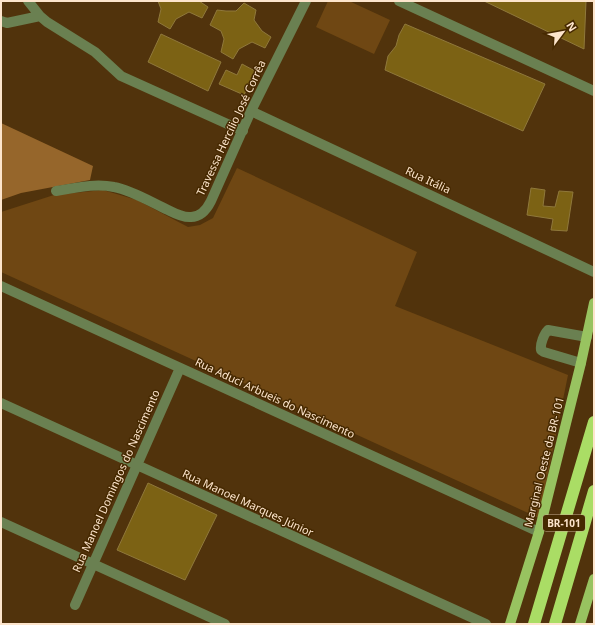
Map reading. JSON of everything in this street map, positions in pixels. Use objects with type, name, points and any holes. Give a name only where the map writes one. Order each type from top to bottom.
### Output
[{"type":"highway","name":"BR-101","points":[[534,624],[594,422]]},
{"type":"highway","name":"BR-101","points":[[555,624],[594,491]]},
{"type":"main road","name":"Marginal Oeste da BR-101","points":[[510,624],[539,532],[581,363],[594,303]]},
{"type":"main road","points":[[580,624],[594,581]]},
{"type":"street","points":[[28,1],[40,16],[95,52],[121,76],[243,131]]},
{"type":"street","name":"Travessa Hercílio José Corrêa","points":[[56,191],[101,186],[115,187],[137,195],[180,216],[191,218],[200,214],[206,209],[251,111],[306,1]]},
{"type":"street","points":[[399,1],[594,91]]},
{"type":"street","points":[[1,21],[6,23],[40,16]]},
{"type":"street","name":"Rua Itália","points":[[251,111],[594,272]]},
{"type":"street","name":"Rua Aduci Arbueis do Nascimento","points":[[1,286],[539,532]]},
{"type":"street","points":[[581,363],[544,352],[541,350],[540,345],[548,330],[587,337]]},
{"type":"street","name":"Rua Manoel Domingos do Nascimento","points":[[75,604],[180,368]]},
{"type":"street","name":"Rua Manoel Marques Júnior","points":[[1,403],[486,624]]},
{"type":"street","points":[[1,522],[225,624]]},
{"type":"shaded area","points":[[328,1],[349,1],[390,20],[374,54],[316,27]]},
{"type":"shaded area","points":[[1,123],[93,166],[90,180],[21,193],[1,200]]},
{"type":"shaded area","points":[[237,168],[417,252],[395,306],[568,375],[539,518],[1,272],[1,212],[54,195],[103,190],[137,200],[188,227],[200,225],[213,218]]},
{"type":"building","points":[[158,1],[199,1],[208,7],[202,18],[189,12],[176,19],[170,29],[158,22],[161,9]]},
{"type":"building","points":[[484,1],[586,1],[584,49]]},
{"type":"building","points":[[244,3],[256,10],[254,20],[262,31],[271,37],[265,48],[252,42],[239,49],[233,59],[221,52],[224,39],[221,31],[210,25],[217,10],[236,11]]},
{"type":"building","points":[[405,24],[545,84],[523,131],[385,70],[388,56],[396,46],[399,35]]},
{"type":"building","points":[[161,34],[221,62],[208,91],[148,62]]},
{"type":"building","points":[[242,64],[255,71],[244,95],[219,84],[226,70],[237,75]]},
{"type":"building","points":[[531,188],[545,190],[543,206],[555,207],[559,191],[573,192],[567,231],[551,230],[553,219],[527,215]]},
{"type":"building","points":[[148,483],[217,515],[185,580],[117,550]]}]
